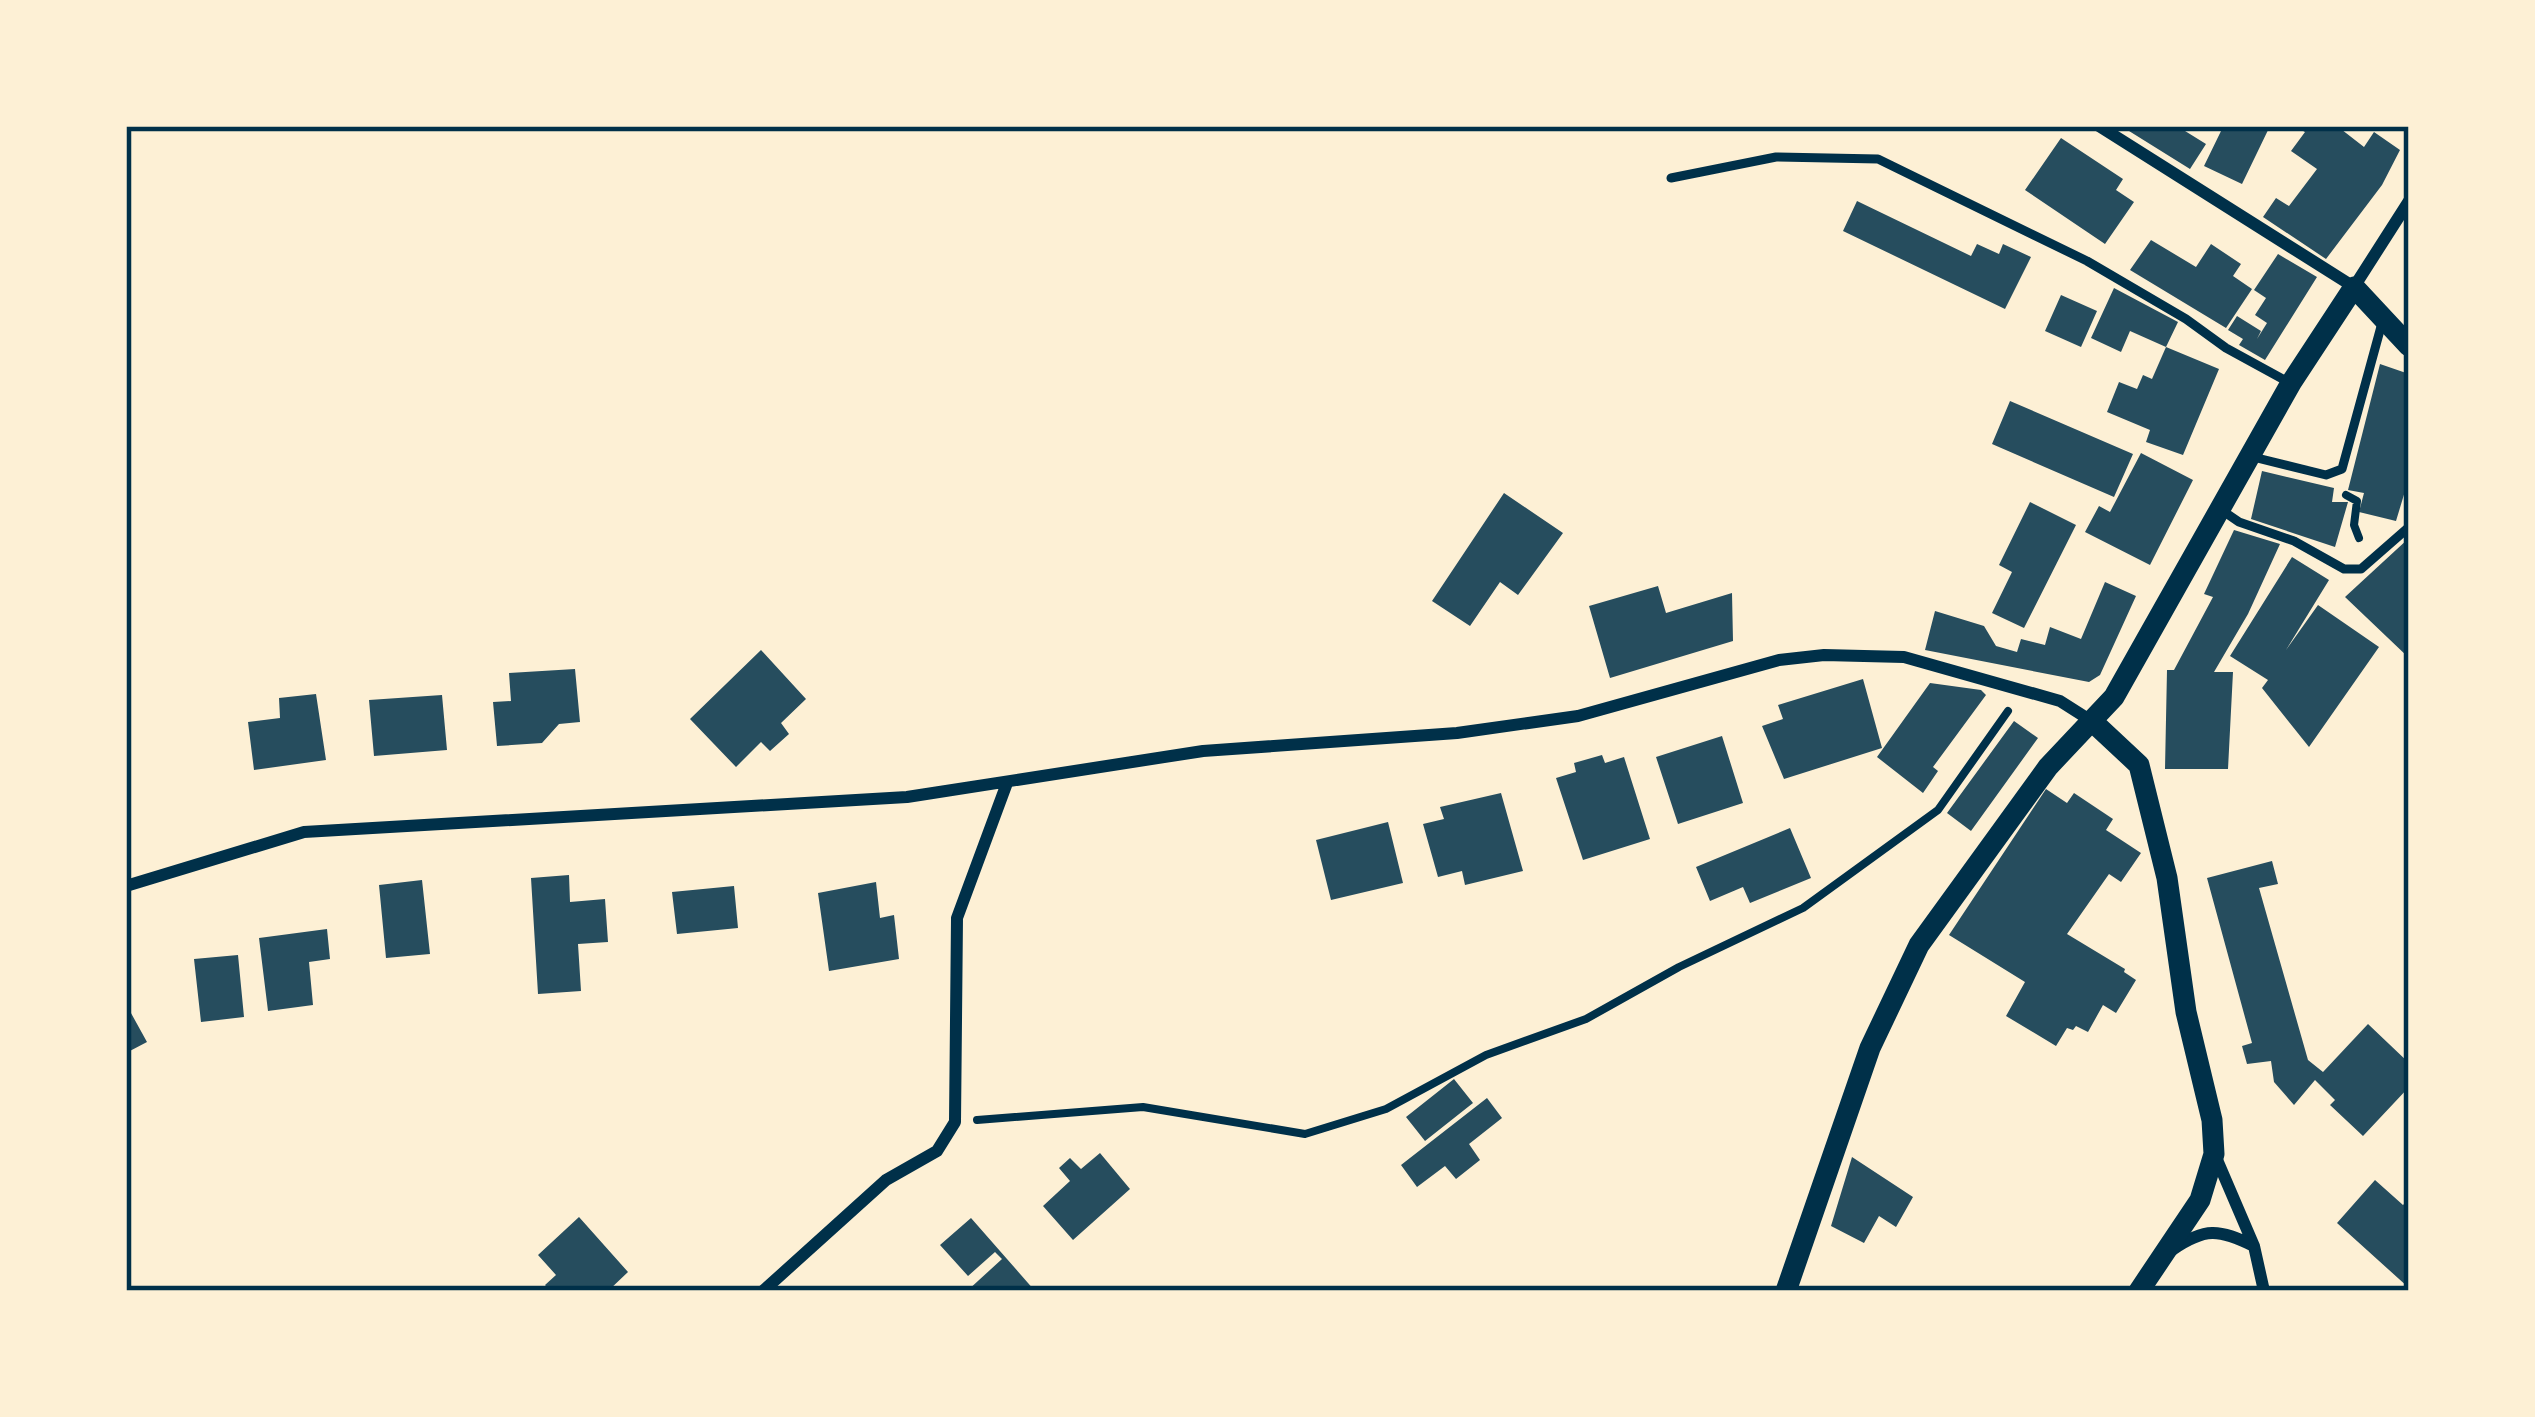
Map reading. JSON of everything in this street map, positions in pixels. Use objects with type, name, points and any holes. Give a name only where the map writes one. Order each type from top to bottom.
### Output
[{"type":"street","points":[[2099,126],[2354,287],[2409,346]]},
{"type":"street","points":[[1786,1291],[1870,1048],[1919,945],[2048,767],[2114,697],[2290,383],[2409,200]]},
{"type":"street","points":[[126,886],[304,832],[907,797],[1203,751],[1457,733],[1578,716],[1779,660],[1824,655],[1904,657],[2060,700],[2093,722],[2139,765],[2167,878],[2186,1012],[2212,1120],[2215,1154],[2254,1246],[2264,1291]]},
{"type":"street","points":[[763,1291],[886,1180],[937,1151],[956,1122],[957,918],[1007,783]]},
{"type":"street","points":[[2139,1291],[2200,1200],[2215,1154]]},
{"type":"street","points":[[2166,1254],[2200,1232],[2216,1232],[2254,1246]]},
{"type":"lane","points":[[1671,178],[1776,158],[1878,159],[2086,261],[2290,383]]},
{"type":"lane","points":[[2248,455],[2326,475],[2342,469],[2384,318]]},
{"type":"lane","points":[[2219,508],[2239,522],[2323,555],[2344,569],[2361,569],[2409,527]]},
{"type":"path","points":[[2333,473],[2346,496],[2357,501],[2354,525],[2368,562]]},
{"type":"path","points":[[956,1122],[1143,1107],[1305,1134],[1386,1108],[1486,1055],[1586,1019],[1803,908],[1938,810],[2022,690]]},
{"type":"building","points":[[2121,126],[2177,126],[2206,144],[2190,169]]},
{"type":"building","points":[[2270,126],[2242,184],[2204,166],[2222,129]]},
{"type":"building","points":[[2294,126],[2337,126],[2364,147],[2374,132],[2400,150],[2382,185],[2326,259],[2263,217],[2276,198],[2289,206],[2317,169],[2291,151],[2305,132]]},
{"type":"building","points":[[2061,138],[2123,179],[2116,190],[2134,202],[2105,244],[2025,190]]},
{"type":"building","points":[[1857,201],[1971,256],[1977,244],[1999,254],[2003,244],[2031,257],[2005,309],[1843,231]]},
{"type":"building","points":[[2151,240],[2196,267],[2211,244],[2241,264],[2233,276],[2252,289],[2226,328],[2130,270]]},
{"type":"building","points":[[2278,254],[2317,277],[2265,360],[2239,345],[2243,339],[2228,330],[2237,316],[2261,331],[2257,339],[2267,323],[2255,315],[2266,298],[2254,290]]},
{"type":"building","points":[[2114,288],[2178,322],[2166,347],[2130,331],[2121,352],[2091,338]]},
{"type":"building","points":[[2061,295],[2097,311],[2081,347],[2045,331]]},
{"type":"building","points":[[2166,347],[2219,369],[2183,455],[2146,442],[2150,430],[2107,412],[2119,382],[2137,389],[2143,375],[2152,379]]},
{"type":"building","points":[[2380,364],[2409,374],[2409,478],[2396,521],[2359,512],[2364,493],[2348,490]]},
{"type":"building","points":[[2010,401],[2133,454],[2114,497],[1992,444]]},
{"type":"building","points":[[2141,453],[2193,480],[2150,565],[2085,532],[2099,506],[2110,512]]},
{"type":"building","points":[[2262,471],[2334,488],[2332,502],[2348,502],[2335,547],[2251,519]]},
{"type":"building","points":[[1504,493],[1563,533],[1518,595],[1500,582],[1470,626],[1432,601]]},
{"type":"building","points":[[2030,502],[2076,525],[2024,628],[1992,613],[2012,572],[1999,565]]},
{"type":"building","points":[[2234,530],[2280,544],[2248,614],[2214,672],[2233,672],[2228,769],[2165,769],[2167,670],[2174,670],[2213,597],[2204,594]]},
{"type":"building","points":[[2409,538],[2409,658],[2345,597]]},
{"type":"building","points":[[2292,557],[2329,580],[2286,650],[2318,605],[2379,647],[2309,747],[2262,688],[2268,680],[2230,656]]},
{"type":"building","points":[[2105,582],[2136,596],[2100,675],[2089,682],[1925,650],[1935,611],[1984,626],[1996,646],[2017,652],[2021,639],[2045,645],[2050,627],[2081,639]]},
{"type":"building","points":[[1658,586],[1666,613],[1732,593],[1733,641],[1610,678],[1589,606]]},
{"type":"building","points":[[761,650],[806,699],[781,723],[789,734],[770,751],[761,742],[736,767],[690,719]]},
{"type":"building","points":[[575,669],[580,722],[559,724],[542,743],[497,746],[493,702],[511,701],[509,673]]},
{"type":"building","points":[[1863,679],[1882,748],[1784,779],[1762,726],[1783,719],[1778,705]]},
{"type":"building","points":[[1930,683],[1981,690],[1986,695],[1933,767],[1938,771],[1923,793],[1877,757]]},
{"type":"building","points":[[316,694],[326,760],[254,770],[248,722],[280,718],[279,698]]},
{"type":"building","points":[[442,695],[447,750],[374,756],[369,700]]},
{"type":"building","points":[[2014,721],[2038,738],[1971,831],[1947,813]]},
{"type":"building","points":[[1722,736],[1743,803],[1678,824],[1656,757]]},
{"type":"building","points":[[1602,755],[1605,763],[1624,757],[1650,839],[1583,860],[1556,778],[1576,772],[1574,763]]},
{"type":"building","points":[[2046,789],[2067,803],[2074,793],[2113,819],[2106,830],[2141,853],[2121,882],[2109,874],[2067,934],[2136,980],[2116,1013],[2103,1005],[2088,1032],[2076,1026],[2067,1028],[2056,1046],[2006,1016],[2025,982],[1949,935]]},
{"type":"building","points":[[1501,793],[1523,871],[1465,885],[1462,871],[1438,877],[1423,824],[1444,819],[1440,807]]},
{"type":"building","points":[[1388,822],[1403,883],[1331,900],[1316,840]]},
{"type":"building","points":[[1790,828],[1811,878],[1750,903],[1743,887],[1710,901],[1696,867]]},
{"type":"building","points":[[2272,861],[2278,884],[2259,888],[2308,1060],[2323,1072],[2368,1024],[2409,1063],[2409,1087],[2363,1136],[2330,1105],[2335,1100],[2315,1080],[2294,1105],[2274,1082],[2271,1061],[2247,1064],[2242,1046],[2252,1043],[2207,878]]},
{"type":"building","points":[[569,875],[570,902],[605,899],[608,942],[578,944],[581,991],[538,994],[531,878]]},
{"type":"building","points":[[422,880],[430,954],[386,958],[379,885]]},
{"type":"building","points":[[876,882],[880,918],[894,915],[899,959],[829,971],[818,893]]},
{"type":"building","points":[[734,886],[738,928],[677,934],[672,892]]},
{"type":"building","points":[[327,929],[330,959],[309,962],[313,1005],[268,1011],[259,938]]},
{"type":"building","points":[[238,955],[244,1017],[201,1022],[194,959]]},
{"type":"building","points":[[126,1004],[147,1042],[126,1053]]},
{"type":"building","points":[[1454,1079],[1473,1103],[1425,1141],[1406,1117]]},
{"type":"building","points":[[1487,1098],[1502,1118],[1469,1144],[1480,1160],[1456,1179],[1445,1166],[1417,1187],[1401,1165]]},
{"type":"building","points":[[1100,1153],[1130,1189],[1073,1240],[1043,1206],[1070,1181],[1059,1168],[1070,1158],[1081,1169]]},
{"type":"building","points":[[1852,1157],[1913,1197],[1896,1227],[1879,1216],[1864,1243],[1831,1226]]},
{"type":"building","points":[[2375,1180],[2403,1205],[2409,1199],[2409,1288],[2337,1223]]},
{"type":"building","points":[[579,1217],[628,1272],[608,1291],[550,1291],[545,1285],[556,1275],[538,1255]]},
{"type":"building","points":[[971,1218],[1035,1291],[967,1291],[1002,1259],[995,1252],[968,1276],[940,1245]]}]
